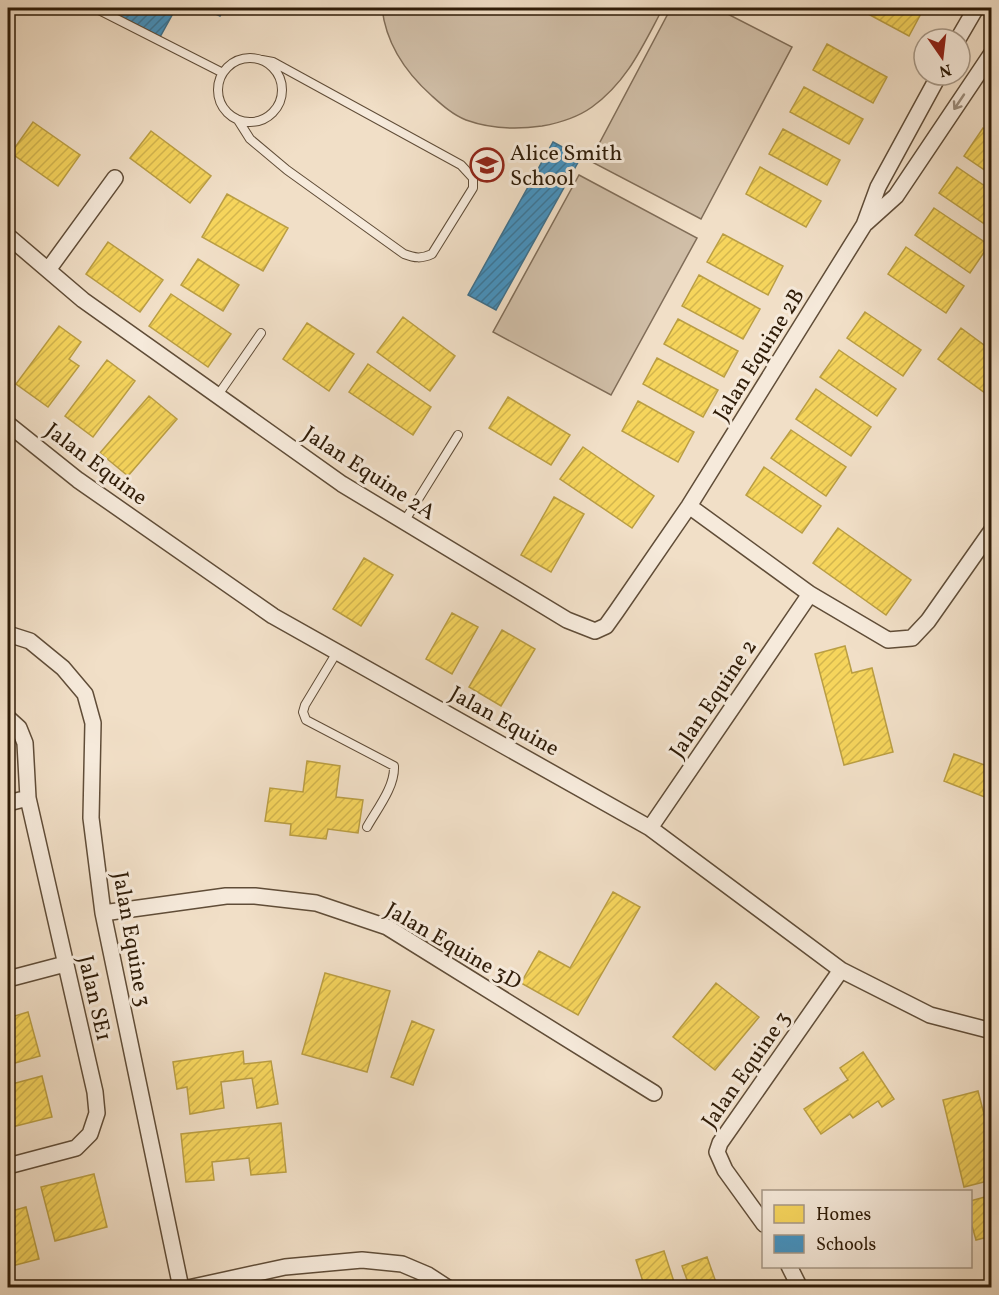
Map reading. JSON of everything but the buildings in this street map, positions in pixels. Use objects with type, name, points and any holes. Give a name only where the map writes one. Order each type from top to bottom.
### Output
[{"type":"street","points":[[965,27],[976,8]]},
{"type":"street","name":"Jalan Equine 2B","points":[[864,225],[896,196],[992,53]]},
{"type":"street","name":"Jalan Equine 2B","points":[[689,506],[864,225],[878,187],[932,87]]},
{"type":"street","points":[[48,270],[115,178]]},
{"type":"street","name":"Jalan Equine 2A","points":[[8,236],[83,300],[342,484],[567,620],[595,630],[606,626],[689,506]]},
{"type":"street","name":"Jalan Equine","points":[[8,424],[78,480],[273,616],[650,828],[841,970],[930,1015],[992,1032]]},
{"type":"street","points":[[689,506],[810,594],[888,640],[912,638],[928,621],[992,530]]},
{"type":"street","name":"Jalan Equine 2","points":[[650,828],[810,594]]},
{"type":"street","name":"Jalan Equine 3","points":[[8,634],[30,641],[63,668],[85,694],[93,723],[91,818],[103,913],[181,1287]]},
{"type":"street","name":"Jalan SE1","points":[[8,718],[20,728],[25,743],[27,790],[95,1092],[97,1113],[90,1134],[76,1148],[8,1166]]},
{"type":"street","points":[[8,802],[27,790]]},
{"type":"street","name":"Jalan Equine 3D","points":[[103,913],[226,896],[255,896],[316,903],[387,927],[654,1093]]},
{"type":"street","points":[[8,980],[65,964]]},
{"type":"street","name":"Jalan Equine 3","points":[[762,1221],[725,1170],[717,1152],[720,1143],[841,970]]},
{"type":"street","points":[[188,1287],[285,1267],[362,1260],[402,1264],[448,1287]]},
{"type":"street","points":[[790,1268],[800,1287]]},
{"type":"lane","points":[[95,8],[223,73]]},
{"type":"lane","points":[[238,120],[250,139],[287,170],[404,254],[416,258],[432,254],[473,188],[473,178],[461,165],[273,62],[262,60],[249,58],[237,60],[223,73],[218,90],[220,103],[227,113],[238,120],[250,122],[263,120],[280,102],[282,90],[279,77],[272,67],[262,60]]},
{"type":"lane","points":[[218,395],[261,333]]},
{"type":"lane","points":[[404,522],[458,435]]},
{"type":"lane","points":[[337,652],[303,712],[306,720],[394,766],[394,775],[388,789],[368,826]]},
{"type":"shaded area","points":[[382,8],[663,8],[634,62],[605,97],[575,117],[542,126],[513,128],[494,127],[466,120],[452,113],[432,96],[413,77],[398,56],[388,34]]},
{"type":"shaded area","points":[[671,8],[716,8],[792,47],[701,219],[590,161]]},
{"type":"shaded area","points":[[579,175],[697,238],[611,395],[493,332]]},
{"type":"place","name":"Alice Smith School","points":[[487,165]]}]
